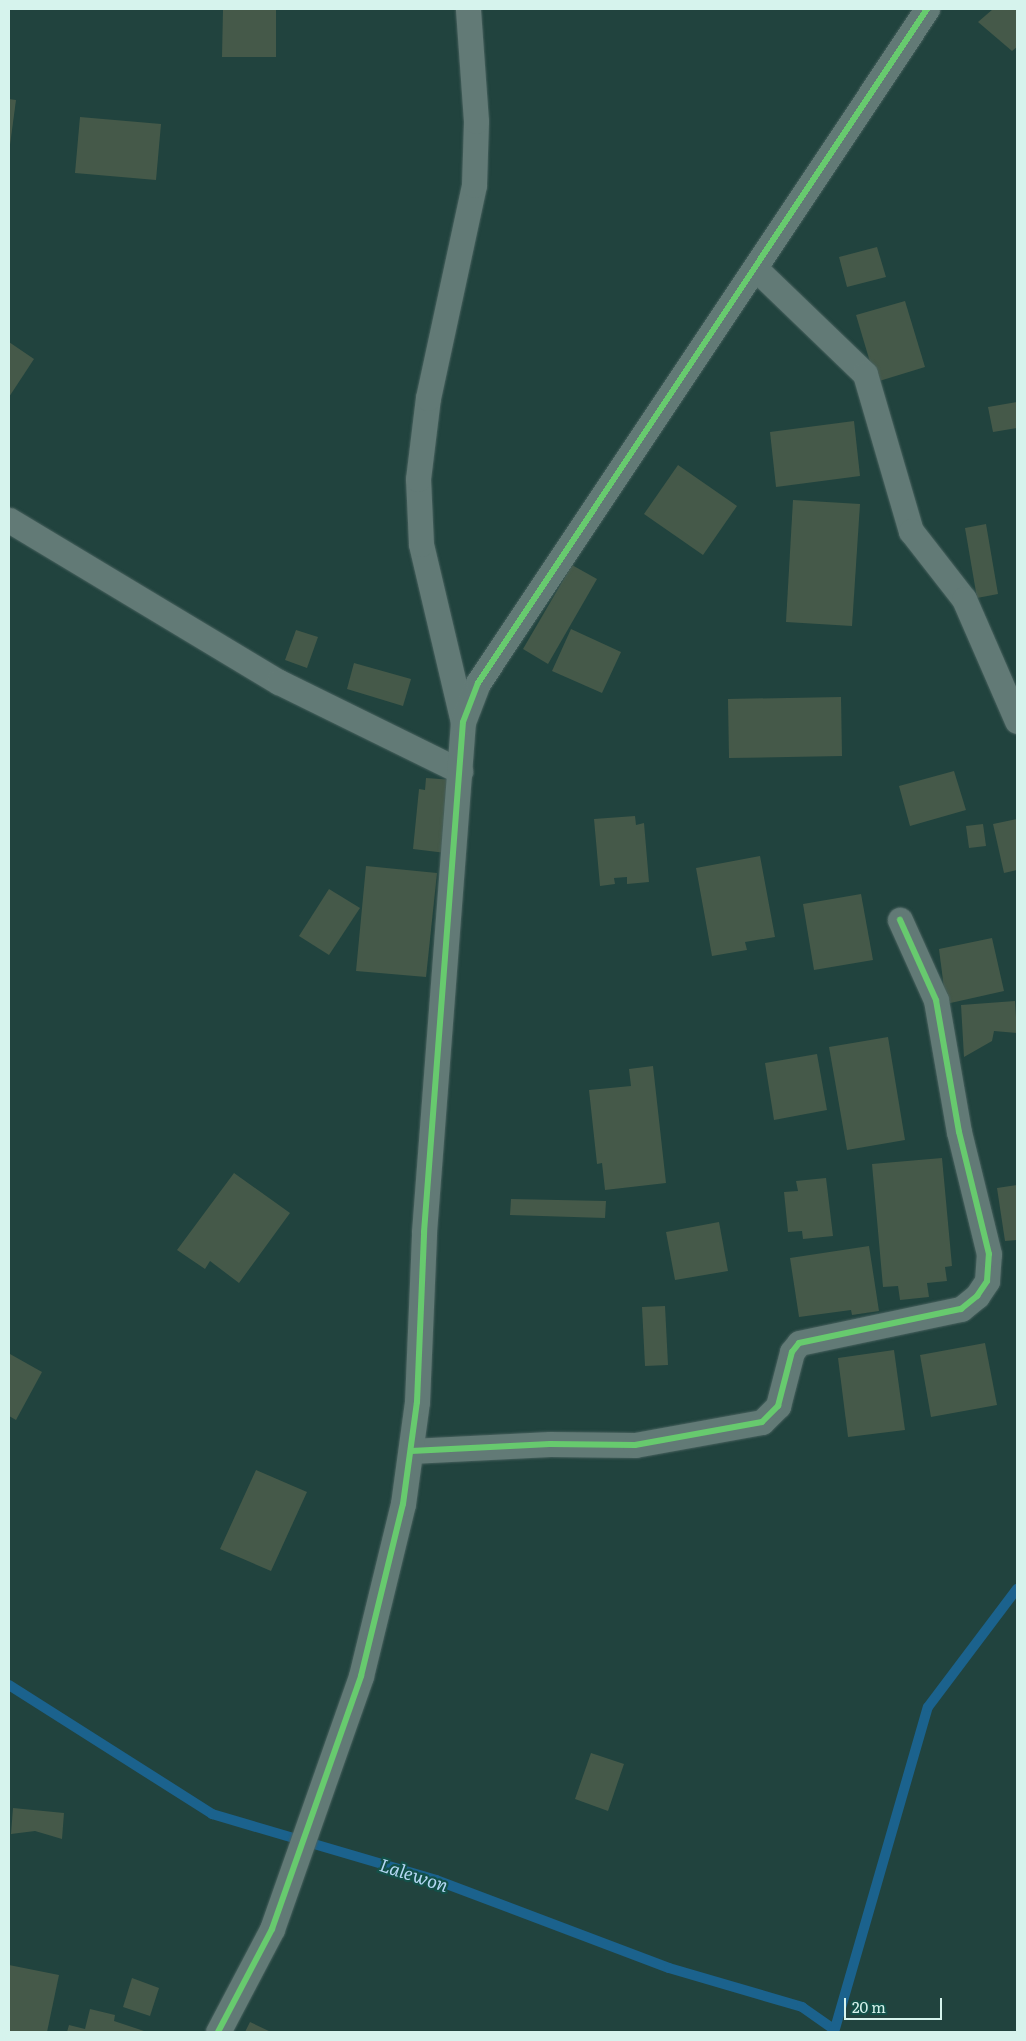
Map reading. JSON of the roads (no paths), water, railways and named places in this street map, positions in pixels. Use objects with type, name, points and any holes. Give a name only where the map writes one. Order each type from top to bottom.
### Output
[{"type":"street","points":[[218,2032],[272,1929],[361,1676],[403,1504],[411,1451],[417,1402],[424,1232],[463,722],[421,544],[418,479],[428,398],[474,185],[476,121],[468,9]]},
{"type":"street","points":[[463,722],[478,683],[756,269],[927,9]]},
{"type":"street","points":[[756,269],[865,374],[911,531],[964,599],[1017,721]]},
{"type":"street","points":[[9,520],[279,682],[460,771]]},
{"type":"street","points":[[411,1451],[550,1444],[635,1445],[762,1422],[778,1406],[792,1352],[799,1343],[961,1309],[977,1296],[987,1281],[988,1254],[959,1132],[936,1000],[900,920]]},
{"type":"waterway","points":[[834,2032],[928,1707],[1017,1589]]},
{"type":"waterway","name":"Lalewon","points":[[9,1685],[212,1814],[436,1880],[669,1968],[802,2007],[834,2029]]}]
